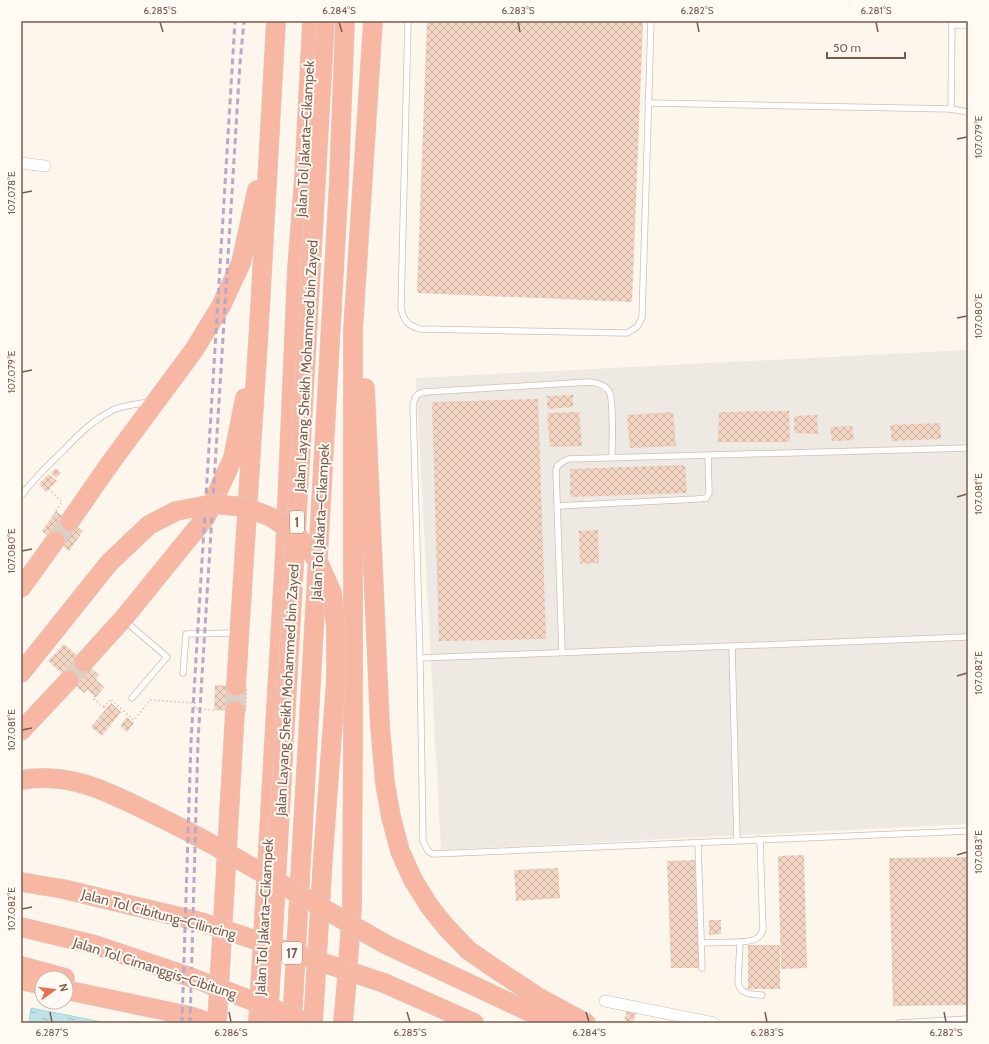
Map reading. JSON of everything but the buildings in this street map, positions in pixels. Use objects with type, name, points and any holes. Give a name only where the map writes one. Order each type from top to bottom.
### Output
[{"type":"highway","points":[[236,686],[259,326],[276,21]]},
{"type":"highway","name":"Jalan Tol Jakarta–Cikampek","points":[[258,1023],[284,560],[297,269],[304,178],[312,21]]},
{"type":"highway","name":"Jalan Layang Sheikh Mohammed bin Zayed","points":[[268,1023],[325,21]]},
{"type":"highway","name":"Jalan Layang Sheikh Mohammed bin Zayed","points":[[280,1023],[336,21]]},
{"type":"highway","name":"Jalan Tol Jakarta–Cikampek","points":[[292,1023],[339,188],[345,21]]},
{"type":"highway","points":[[343,1023],[352,907],[353,330],[373,21]]},
{"type":"highway","points":[[63,516],[156,401],[194,350],[219,310],[241,263],[270,132]]},
{"type":"highway","points":[[363,181],[363,348],[380,726],[385,783],[400,851],[413,880],[430,907],[446,927],[468,950],[539,997],[586,1023]]},
{"type":"highway","points":[[84,662],[123,619],[206,517],[233,458],[259,326]]},
{"type":"highway","points":[[21,673],[108,563],[149,525],[176,511],[213,504],[245,507],[271,517],[296,535],[318,561],[332,593],[336,626],[336,680],[312,1023]]},
{"type":"highway","points":[[21,588],[55,541]]},
{"type":"highway","points":[[21,731],[69,680]]},
{"type":"highway","points":[[217,1023],[235,711]]},
{"type":"highway","points":[[21,780],[50,777],[70,779],[116,795],[217,847],[385,944],[553,1023]]},
{"type":"highway","name":"Jalan Tol Cibitung–Cilincing","points":[[21,882],[63,889],[200,922],[384,983],[474,1023]]},
{"type":"highway","name":"Jalan Tol Cimanggis–Cibitung","points":[[21,927],[95,945],[193,978],[312,1023]]},
{"type":"highway","points":[[21,966],[36,970]]},
{"type":"highway","points":[[21,980],[34,983]]},
{"type":"highway","points":[[74,980],[212,1023]]},
{"type":"highway","points":[[74,992],[190,1016]]},
{"type":"street","points":[[21,163],[45,166]]},
{"type":"street","points":[[605,1001],[714,1023]]},
{"type":"lane","points":[[408,21],[401,308],[403,318],[412,326],[420,329],[627,333],[637,327],[642,318],[651,21]]},
{"type":"lane","points":[[950,109],[952,23],[968,25]]},
{"type":"lane","points":[[648,103],[950,109],[968,112]]},
{"type":"lane","points":[[612,457],[611,402],[609,391],[603,385],[589,382],[418,393],[415,397],[413,405],[424,841],[428,851],[433,854],[968,831]]},
{"type":"lane","points":[[21,496],[40,474],[83,430],[94,422],[104,415],[124,406],[156,401]]},
{"type":"lane","points":[[562,652],[556,470],[558,465],[568,458],[708,456],[968,448]]},
{"type":"lane","points":[[558,506],[706,498],[709,493],[708,456]]},
{"type":"lane","points":[[123,619],[167,657],[132,698]]},
{"type":"lane","points":[[183,673],[186,634],[240,632]]},
{"type":"lane","points":[[420,658],[968,637]]},
{"type":"lane","points":[[732,647],[737,840]]},
{"type":"lane","points":[[701,943],[740,942],[758,938],[761,935],[763,930],[760,839]]},
{"type":"lane","points":[[698,843],[702,968]]},
{"type":"lane","points":[[740,942],[738,983],[740,988],[746,993],[762,995]]},
{"type":"lane","points":[[899,1023],[968,1019]]},
{"type":"path","points":[[49,489],[62,502],[63,516]]},
{"type":"path","points":[[94,696],[93,698],[105,708],[110,699],[134,720],[150,700],[195,703],[195,709],[214,710]]},
{"type":"shaded area","points":[[968,350],[968,824],[441,850],[416,378]]},
{"type":"water","points":[[31,1008],[34,1010],[41,1010],[107,1023],[29,1023]]},
{"type":"tunnel","points":[[55,541],[70,521]]},
{"type":"tunnel","points":[[69,680],[84,662]]},
{"type":"tunnel","points":[[235,711],[236,686]]},
{"type":"railway","points":[[182,1023],[191,741],[235,21]]},
{"type":"railway","points":[[190,1023],[198,741],[240,63],[244,21]]}]
